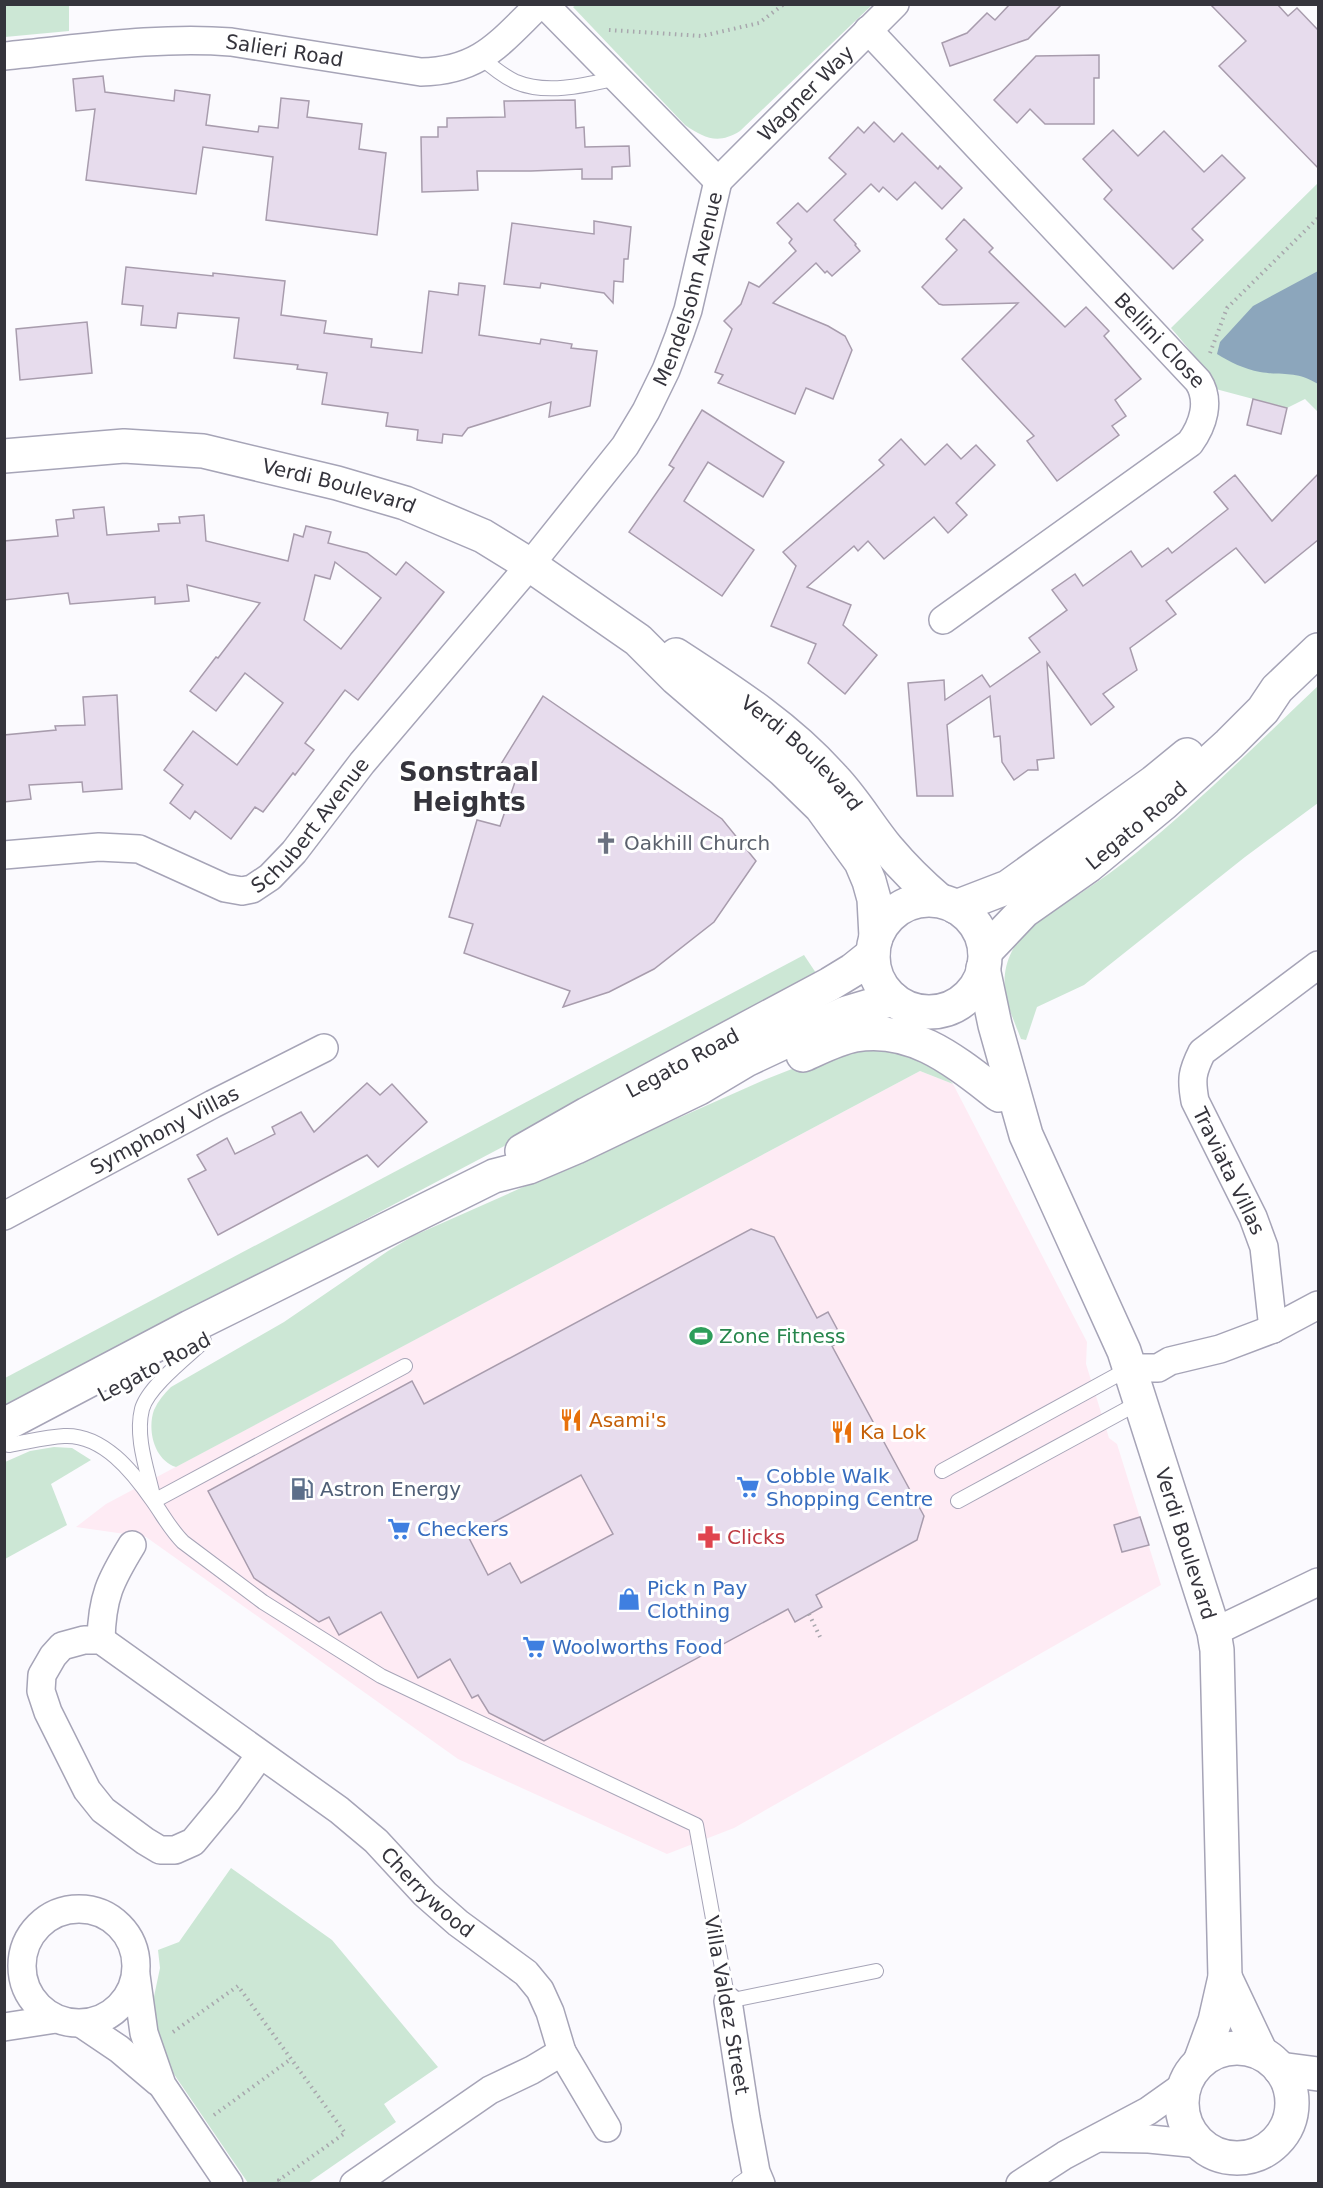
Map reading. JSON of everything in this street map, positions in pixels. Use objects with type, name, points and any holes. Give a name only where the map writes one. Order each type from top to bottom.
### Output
[{"type":"street","name":"Mendelsohn Avenue","points":[[530,565],[619,454],[666,370],[688,310],[718,181],[542,4]]},
{"type":"street","name":"Salieri Road","points":[[4,56],[163,41],[201,40],[231,42],[421,72],[443,71],[467,65],[482,58],[542,4]]},
{"type":"street","name":"Wagner Way","points":[[718,181],[895,4]]},
{"type":"street","name":"Bellini Close","points":[[868,30],[1198,381],[1204,394],[1204,409],[1199,428],[1190,443],[944,620]]},
{"type":"street","name":"Verdi Boulevard","points":[[4,456],[124,446],[203,451],[337,483],[405,503],[483,536],[530,565],[638,640],[676,678],[783,770],[821,807],[861,862],[869,880],[874,899],[874,946]]},
{"type":"street","name":"Schubert Avenue","points":[[4,855],[99,847],[139,849],[225,888],[242,891],[252,889],[270,877],[294,852],[362,763],[530,565]]},
{"type":"street","name":"Verdi Boulevard","points":[[638,640],[666,650],[686,662],[744,699],[798,741],[835,779],[907,871],[947,904]]},
{"type":"street","name":"Legato Road","points":[[984,960],[1024,911],[1088,866],[1163,804],[1230,744],[1263,710],[1277,689],[1318,650]]},
{"type":"street","name":"Legato Road","points":[[947,904],[1008,886],[1154,782],[1251,702],[1277,689]]},
{"type":"street","points":[[917,901],[947,904],[974,923],[981,935],[984,960],[977,984],[954,1006],[939,1011],[907,1008],[882,988],[875,972],[874,946],[884,921],[897,909],[917,901]]},
{"type":"street","name":"Legato Road","points":[[494,1176],[526,1147],[830,984],[874,946]]},
{"type":"street","name":"Verdi Boulevard","points":[[984,960],[995,1025],[1026,1135]]},
{"type":"street","name":"Traviata Villas","points":[[1273,1329],[1264,1246],[1253,1217],[1195,1101],[1191,1083],[1193,1069],[1202,1052],[1318,965]]},
{"type":"street","name":"Legato Road","points":[[6,1439],[190,1327],[494,1176],[529,1167],[548,1159],[699,1088],[746,1060],[846,1013],[893,999]]},
{"type":"street","name":"Verdi Boulevard","points":[[931,1011],[967,1046],[1026,1135],[1144,1368],[1142,1401],[1214,1632],[1217,1650],[1225,1977],[1215,2021],[1193,2073]]},
{"type":"street","points":[[699,1088],[726,1085],[854,1035],[884,1033],[924,1043],[950,1057],[999,1095]]},
{"type":"street","name":"Symphony Villas","points":[[4,1216],[213,1104],[324,1048]]},
{"type":"street","name":"Legato Road","points":[[6,1439],[246,1318],[296,1275]]},
{"type":"street","points":[[1144,1368],[1220,1348],[1273,1329],[1318,1305]]},
{"type":"street","points":[[132,1545],[113,1576],[105,1595],[101,1640],[84,1640],[63,1646],[53,1656],[42,1675],[41,1691],[48,1712],[87,1790],[103,1809],[145,1841],[160,1850],[175,1850],[193,1842],[227,1801],[260,1755]]},
{"type":"street","points":[[1214,1632],[1318,1582]]},
{"type":"street","name":"Cherrywood","points":[[101,1640],[349,1818],[376,1841],[425,1894],[458,1923],[526,1973],[540,1990],[550,2012],[562,2052],[607,2128]]},
{"type":"street","points":[[56,2019],[31,1998],[23,1979],[21,1966],[24,1949],[32,1933],[44,1921],[59,1912],[76,1908],[93,1910],[109,1916],[122,1927],[132,1941],[136,1958],[140,2016],[148,2050],[162,2085],[229,2184]]},
{"type":"street","points":[[4,1987],[21,1966]]},
{"type":"street","points":[[4,2027],[56,2019],[82,2024],[98,2021],[111,2014],[123,2003],[132,1990],[136,1975]]},
{"type":"street","name":"Verdi Boulevard","points":[[1225,1977],[1271,2061]]},
{"type":"street","name":"Villa Valdez Street","points":[[728,2001],[752,2180]]},
{"type":"street","points":[[82,2024],[119,2049],[162,2085]]},
{"type":"street","points":[[1020,2184],[1148,2110],[1193,2073],[1213,2053],[1229,2048],[1246,2048],[1271,2061],[1318,2074]]},
{"type":"street","points":[[354,2184],[490,2090],[532,2070],[562,2052]]},
{"type":"street","points":[[1193,2073],[1182,2103],[1185,2122],[1200,2144],[1214,2153],[1231,2157],[1248,2157],[1274,2144],[1287,2125],[1292,2110],[1292,2096],[1271,2061]]},
{"type":"street","points":[[1287,2125],[1318,2109]]},
{"type":"street","points":[[1098,2138],[1149,2139],[1200,2144]]},
{"type":"lane","points":[[482,58],[514,81],[539,87],[581,86],[617,78]]},
{"type":"lane","points":[[154,1501],[140,1438],[142,1408],[153,1390],[204,1341]]},
{"type":"lane","points":[[154,1501],[405,1366]]},
{"type":"lane","points":[[942,1471],[1144,1368]]},
{"type":"lane","points":[[958,1501],[1142,1401]]},
{"type":"lane","points":[[6,1439],[66,1436],[87,1440],[106,1450],[123,1464],[154,1501]]},
{"type":"lane","name":"Villa Valdez Street","points":[[154,1501],[171,1531],[183,1542],[263,1602],[381,1676],[696,1825],[728,2001]]},
{"type":"lane","points":[[728,2001],[876,1971]]},
{"type":"path","points":[[580,41],[608,30],[702,36],[759,23],[784,4]]},
{"type":"path","points":[[1198,381],[1227,308],[1318,218]]},
{"type":"path","points":[[808,1614],[821,1639]]},
{"type":"path","points":[[148,2050],[238,1986],[345,2133],[279,2180],[282,2184]]},
{"type":"path","points":[[193,2131],[291,2059]]},
{"type":"shaded area","points":[[920,1071],[953,1084],[1087,1342],[1086,1364],[1109,1438],[1117,1444],[1161,1585],[734,1828],[667,1854],[458,1759],[146,1537],[76,1527],[106,1504]]},
{"type":"green space","points":[[5,4],[69,5],[69,31],[5,37]]},
{"type":"green space","points":[[872,4],[740,131],[718,139],[705,136],[685,125],[573,7],[576,5]]},
{"type":"green space","points":[[1318,183],[1318,412],[1305,399],[1287,408],[1212,388],[1200,364],[1171,328]]},
{"type":"green space","points":[[1318,686],[1318,803],[1245,857],[1084,985],[1037,1007],[1026,1040],[1021,1039],[1012,1017],[1005,985],[1007,963],[1018,941],[1042,918],[1116,868],[1160,833]]},
{"type":"green space","points":[[804,955],[820,979],[5,1410],[5,1378]]},
{"type":"green space","points":[[852,1048],[907,1055],[931,1066],[953,1084],[920,1071],[176,1467],[162,1458],[152,1435],[152,1418],[157,1404],[171,1387],[284,1322],[413,1236],[764,1080],[830,1054]]},
{"type":"green space","points":[[54,1447],[72,1448],[91,1460],[51,1484],[67,1525],[5,1559],[5,1462],[30,1451]]},
{"type":"green space","points":[[231,1868],[332,1940],[438,2067],[384,2104],[396,2122],[308,2183],[248,2183],[163,2058],[152,2006],[160,1968],[158,1950],[179,1942]]},
{"type":"water","points":[[1318,271],[1318,384],[1296,375],[1248,369],[1217,354],[1220,342],[1253,306]]},
{"type":"building","points":[[1010,4],[1062,4],[1028,39],[950,66],[942,43],[967,33],[987,13],[995,20]]},
{"type":"building","points":[[1210,4],[1277,4],[1288,16],[1297,8],[1318,30],[1318,168],[1219,66],[1246,41]]},
{"type":"building","points":[[1099,55],[1099,78],[1094,78],[1094,124],[1045,124],[1030,109],[1017,123],[994,100],[1036,56]]},
{"type":"building","points":[[103,76],[105,92],[174,101],[175,90],[210,95],[206,125],[258,132],[259,126],[278,128],[281,98],[309,101],[307,117],[362,124],[359,149],[386,153],[377,235],[266,220],[273,157],[203,147],[196,194],[86,180],[95,109],[76,111],[73,79]]},
{"type":"building","points":[[575,100],[576,128],[584,127],[585,147],[629,146],[630,166],[612,167],[612,179],[582,179],[582,169],[477,171],[478,190],[422,192],[421,137],[438,137],[438,127],[447,127],[447,118],[505,117],[504,101]]},
{"type":"building","points":[[874,122],[894,142],[902,133],[938,169],[940,166],[962,188],[942,209],[915,182],[897,200],[883,187],[879,192],[871,184],[834,220],[860,251],[832,276],[827,271],[825,273],[816,263],[773,303],[828,326],[845,336],[852,350],[833,399],[806,388],[795,414],[718,383],[723,375],[715,372],[732,329],[724,321],[741,304],[749,282],[759,287],[796,251],[789,243],[792,239],[777,223],[798,203],[807,212],[846,174],[829,158],[858,127],[864,133]]},
{"type":"building","points":[[1113,130],[1138,156],[1164,131],[1204,172],[1222,155],[1245,178],[1192,229],[1203,240],[1173,269],[1104,199],[1112,190],[1083,159]]},
{"type":"building","points":[[964,219],[993,248],[989,252],[1065,327],[1086,307],[1109,331],[1104,336],[1141,379],[1115,400],[1126,416],[1112,426],[1119,435],[1057,481],[1027,441],[1034,436],[962,359],[1018,303],[943,305],[939,304],[922,287],[957,250],[946,239]]},
{"type":"building","points":[[594,221],[631,227],[628,259],[624,259],[623,282],[614,281],[613,303],[604,293],[541,283],[540,288],[504,284],[512,223],[594,234]]},
{"type":"building","points":[[126,267],[285,281],[281,315],[326,321],[324,333],[372,339],[371,347],[422,353],[429,291],[458,295],[459,283],[485,286],[479,335],[540,344],[541,339],[572,344],[571,348],[597,351],[590,406],[549,417],[551,402],[468,428],[462,436],[443,434],[442,443],[417,440],[418,430],[386,426],[388,413],[322,404],[327,373],[297,369],[298,365],[234,358],[239,318],[178,313],[176,328],[141,325],[143,306],[122,304]]},
{"type":"building","points":[[87,322],[92,373],[20,380],[16,329]]},
{"type":"building","points":[[1253,399],[1287,408],[1281,434],[1247,425]]},
{"type":"building","points":[[702,410],[784,462],[763,497],[708,462],[684,501],[754,550],[722,596],[629,532],[674,468],[669,465]]},
{"type":"building","points":[[901,439],[925,465],[947,444],[961,459],[976,445],[995,465],[956,503],[967,515],[948,533],[934,517],[884,559],[868,541],[858,551],[854,546],[807,587],[851,605],[843,625],[877,655],[845,694],[808,663],[816,644],[771,626],[796,566],[783,552],[884,465],[879,460]]},
{"type":"building","points":[[1318,474],[1318,540],[1265,583],[1236,548],[1166,601],[1176,614],[1130,648],[1137,670],[1103,694],[1114,707],[1091,725],[1047,663],[1054,758],[1037,760],[1038,770],[1028,770],[1014,780],[1002,762],[1000,736],[994,737],[990,696],[947,725],[953,796],[917,796],[908,683],[944,680],[945,700],[982,675],[990,687],[1040,652],[1029,638],[1067,610],[1052,590],[1075,574],[1083,586],[1131,551],[1142,567],[1168,548],[1172,553],[1228,509],[1214,492],[1235,475],[1272,521]]},
{"type":"building","points":[[104,507],[107,535],[159,531],[158,524],[180,523],[179,517],[204,515],[206,541],[288,561],[294,534],[303,537],[306,526],[331,532],[328,543],[367,553],[396,575],[406,562],[444,592],[358,700],[345,690],[305,743],[314,750],[295,775],[293,773],[263,812],[255,807],[231,839],[195,811],[190,819],[170,803],[183,785],[164,770],[193,731],[237,765],[283,703],[245,673],[216,711],[190,691],[260,603],[187,585],[189,601],[155,604],[155,597],[70,604],[68,593],[4,600],[4,541],[58,536],[56,520],[74,518],[73,510]],"holes":[[[335,562],[381,598],[341,649],[304,620],[315,575],[330,579]]]},
{"type":"building","points":[[117,695],[122,789],[83,792],[82,782],[29,785],[31,799],[4,802],[4,735],[56,730],[55,726],[85,725],[83,697]]},
{"type":"building","name":"Oakhill Church","points":[[543,696],[722,819],[756,861],[714,922],[654,969],[609,992],[563,1007],[570,991],[464,953],[473,924],[449,917],[477,820],[500,826],[517,776],[501,764]]},
{"type":"building","points":[[367,1083],[380,1095],[392,1084],[427,1122],[378,1167],[367,1155],[218,1235],[188,1179],[206,1170],[197,1155],[227,1138],[235,1154],[275,1134],[272,1127],[301,1112],[314,1132]]},
{"type":"building","name":"Cobble Walk Shopping Centre","points":[[751,1229],[774,1237],[817,1318],[828,1312],[843,1340],[832,1346],[924,1516],[917,1540],[816,1595],[822,1607],[795,1622],[788,1609],[544,1741],[489,1713],[478,1695],[472,1698],[450,1659],[418,1678],[381,1612],[339,1635],[329,1617],[319,1622],[254,1578],[208,1491],[412,1381],[424,1404]],"holes":[[[581,1475],[613,1534],[521,1583],[510,1563],[488,1575],[468,1536]]]},
{"type":"building","points":[[1140,1517],[1149,1545],[1122,1552],[1114,1525]]},
{"type":"place","name":"Oakhill Church","points":[[606,843]]},
{"type":"place","name":"Zone Fitness","points":[[701,1336]]},
{"type":"place","name":"Asami's","points":[[571,1420]]},
{"type":"place","name":"Ka Lok","points":[[842,1432]]},
{"type":"place","name":"Cobble Walk Shopping Centre","points":[[748,1487]]},
{"type":"place","name":"Astron Energy","points":[[302,1489]]},
{"type":"place","name":"Checkers","points":[[399,1529]]},
{"type":"place","name":"Clicks","points":[[709,1537]]},
{"type":"place","name":"Pick n Pay Clothing","points":[[629,1599]]},
{"type":"place","name":"Woolworths Food","points":[[534,1647]]},
{"type":"district","name":"Sonstraal Heights","points":[[469,787]]}]
